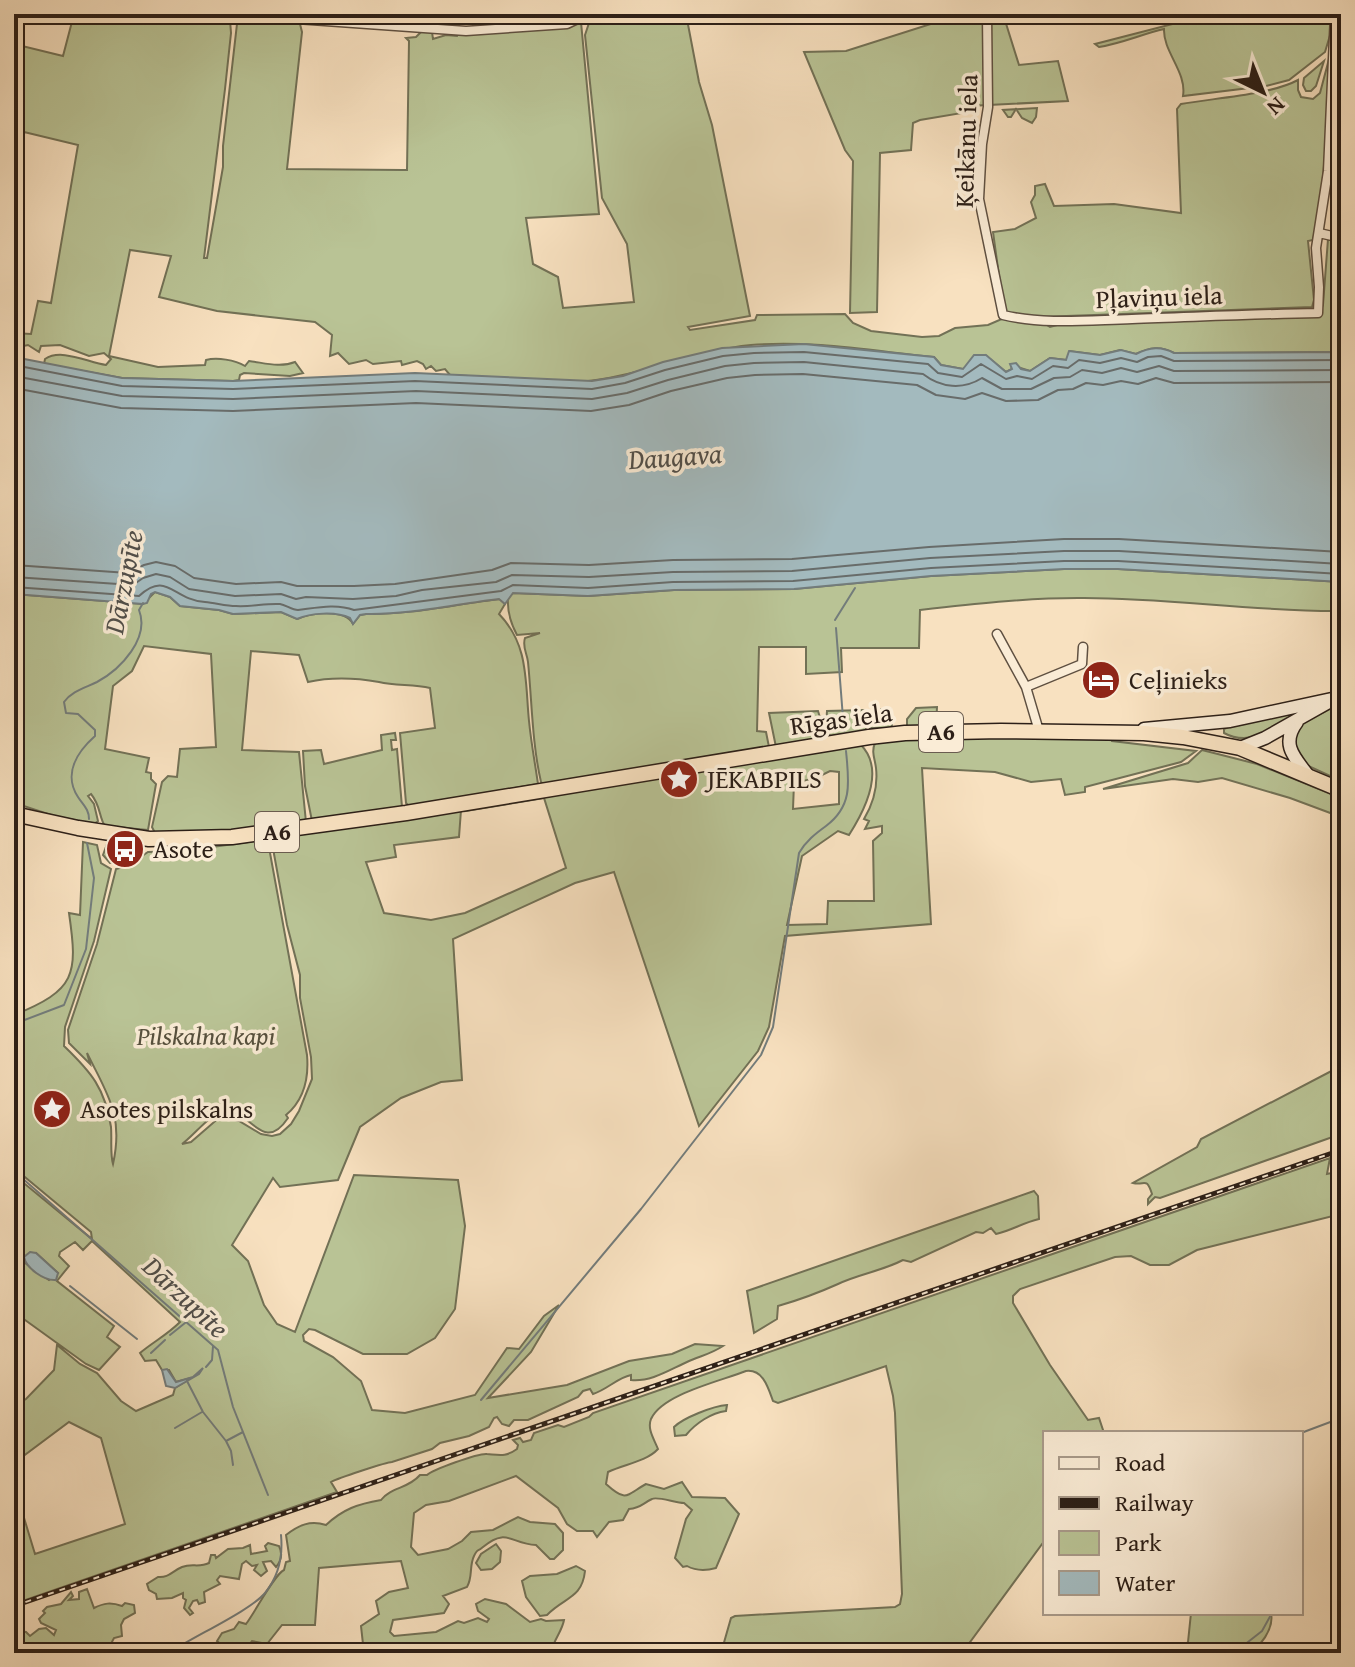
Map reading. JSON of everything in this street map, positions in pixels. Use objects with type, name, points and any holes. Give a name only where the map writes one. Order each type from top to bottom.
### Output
[{"type":"highway","name":"Rīgas iela","points":[[14,815],[138,837],[195,839],[308,828],[869,737],[916,733],[1129,732]]},
{"type":"highway","name":"A6","points":[[1129,732],[1240,748],[1341,790]]},
{"type":"main road","points":[[1240,748],[1265,738],[1339,697]]},
{"type":"main road","name":"Rīgas iela","points":[[1129,732],[1230,721],[1339,697]]},
{"type":"main road","points":[[1300,719],[1291,731],[1289,746],[1307,774]]},
{"type":"main road","points":[[1220,744],[1218,730],[1230,721]]},
{"type":"street","points":[[225,14],[466,31],[567,24],[588,14]]},
{"type":"street","name":"Ķeikānu iela","points":[[987,14],[988,107],[979,199],[1003,315]]},
{"type":"street","points":[[1335,14],[1338,38],[1328,171],[1319,233],[1341,238]]},
{"type":"street","name":"Pļaviņu iela","points":[[1003,315],[1022,320],[1059,321],[1257,312],[1318,313],[1316,248],[1319,233]]},
{"type":"street","points":[[997,634],[1026,687],[1039,731]]},
{"type":"street","points":[[1026,687],[1082,664],[1083,647]]},
{"type":"green space","points":[[74,14],[218,14],[230,20],[225,89],[204,258],[207,258],[223,167],[237,24],[240,20],[300,24],[302,32],[287,169],[403,170],[407,170],[409,41],[406,38],[416,37],[421,32],[432,32],[433,39],[457,36],[458,33],[581,22],[599,214],[526,218],[533,264],[558,277],[563,308],[634,302],[627,244],[602,198],[585,35],[591,17],[597,14],[686,14],[699,82],[712,125],[750,316],[688,327],[690,330],[755,320],[757,315],[845,314],[853,323],[871,331],[922,337],[939,336],[955,328],[988,325],[1004,318],[1042,322],[1050,327],[1061,324],[1319,315],[1323,305],[1328,239],[1341,243],[1341,352],[1174,353],[1155,348],[1136,354],[1120,350],[1100,355],[1070,351],[1067,360],[1050,358],[1030,371],[1011,365],[1012,369],[1006,372],[985,355],[963,369],[941,365],[934,357],[842,347],[774,344],[731,348],[635,372],[579,382],[450,375],[445,369],[436,371],[431,366],[426,369],[417,361],[402,365],[401,361],[373,364],[366,360],[349,364],[338,353],[330,356],[332,335],[315,322],[217,311],[159,297],[171,256],[130,250],[109,356],[158,367],[205,365],[206,360],[215,359],[245,366],[249,361],[278,365],[295,362],[303,373],[290,376],[244,373],[239,380],[233,381],[122,378],[44,364],[45,359],[59,355],[106,365],[111,359],[104,353],[89,356],[60,345],[41,346],[39,352],[28,345],[14,348],[14,333],[31,334],[38,301],[51,303],[78,145],[24,132],[14,188],[14,44],[63,56]]},
{"type":"green space","points":[[962,14],[1003,14],[1019,65],[1058,61],[1068,101],[969,106],[968,112],[913,123],[911,150],[880,153],[877,312],[850,313],[853,161],[845,150],[804,52],[846,51]]},
{"type":"green space","points":[[1197,14],[1332,14],[1331,32],[1325,52],[1289,80],[1266,86],[1183,96],[1182,79],[1167,46],[1164,29],[1099,47],[1095,44],[1196,18]]},
{"type":"green space","points":[[1329,59],[1327,133],[1320,209],[1313,240],[1308,241],[1314,300],[1312,307],[1039,317],[1004,312],[993,232],[1015,229],[1036,218],[1031,202],[1035,186],[1045,184],[1054,206],[1114,204],[1181,213],[1177,109],[1181,104],[1257,93],[1298,80],[1301,97],[1313,99],[1320,93]]},
{"type":"green space","points":[[1324,61],[1316,86],[1306,91],[1304,78]]},
{"type":"green space","points":[[1339,63],[1341,169],[1337,168],[1339,148],[1334,147]]},
{"type":"green space","points":[[1037,108],[1036,117],[1032,123],[1022,118],[1016,109]]},
{"type":"green space","points":[[1016,109],[1011,117],[1003,110]]},
{"type":"green space","points":[[1118,569],[1341,582],[1341,611],[1078,598],[1018,600],[920,610],[919,648],[841,648],[842,672],[806,674],[806,647],[759,647],[757,731],[766,732],[769,747],[541,782],[524,644],[525,638],[540,633],[517,635],[508,607],[508,597],[513,593],[588,596],[674,590],[794,589],[931,576]]},
{"type":"green space","points":[[155,592],[170,597],[180,606],[233,614],[281,612],[297,619],[335,614],[349,619],[353,624],[360,615],[500,599],[505,604],[499,614],[516,638],[524,664],[538,784],[409,806],[406,803],[400,733],[435,728],[430,688],[352,679],[308,682],[299,655],[251,651],[242,750],[299,752],[306,822],[238,830],[155,833],[152,827],[162,782],[168,776],[177,777],[180,749],[216,747],[211,654],[144,646],[132,671],[113,686],[105,749],[149,758],[146,772],[151,773],[151,779],[156,784],[148,830],[105,826],[91,794],[88,796],[94,804],[98,821],[94,824],[54,816],[18,804],[14,806],[14,594],[143,604]]},
{"type":"green space","points":[[1341,703],[1341,781],[1304,764],[1291,745],[1297,726]]},
{"type":"green space","points":[[937,707],[936,727],[907,727],[907,719],[916,708]]},
{"type":"green space","points":[[873,709],[891,709],[892,728],[870,728]]},
{"type":"green space","points":[[1308,709],[1268,733],[1246,738],[1224,733],[1224,729],[1233,725]]},
{"type":"green space","points":[[865,710],[866,731],[830,736],[826,726],[827,711]]},
{"type":"green space","points":[[818,711],[824,739],[776,747],[769,713]]},
{"type":"green space","points":[[395,733],[396,740],[391,740],[392,750],[397,749],[402,807],[312,821],[305,786],[303,751],[321,750],[324,764],[382,750],[381,735]]},
{"type":"green space","name":"Pilskalna kapi","points":[[1111,738],[1112,741],[1196,751],[1181,762],[1085,787],[1085,792],[1065,795],[1061,779],[1031,782],[995,772],[922,768],[931,924],[785,936],[769,1027],[758,1051],[699,1126],[614,872],[575,883],[453,939],[462,1080],[441,1082],[401,1098],[360,1127],[338,1180],[280,1187],[273,1178],[232,1245],[248,1261],[264,1305],[277,1324],[295,1332],[354,1175],[458,1180],[465,1226],[455,1309],[435,1338],[407,1354],[363,1354],[315,1330],[309,1329],[303,1335],[304,1341],[333,1357],[361,1381],[372,1410],[405,1413],[475,1395],[507,1348],[519,1349],[544,1316],[559,1305],[531,1352],[488,1398],[567,1385],[629,1361],[672,1354],[695,1344],[723,1346],[653,1377],[631,1380],[631,1375],[593,1394],[590,1389],[583,1391],[578,1397],[528,1420],[514,1420],[509,1426],[494,1418],[489,1427],[469,1436],[440,1443],[432,1449],[331,1482],[337,1492],[14,1604],[14,1485],[35,1554],[125,1524],[101,1438],[69,1422],[14,1463],[14,1406],[26,1399],[54,1370],[57,1345],[97,1373],[121,1401],[136,1411],[173,1395],[175,1388],[191,1378],[176,1382],[169,1370],[162,1370],[156,1360],[145,1361],[140,1353],[180,1322],[92,1241],[83,1250],[75,1242],[60,1252],[59,1256],[69,1266],[57,1281],[114,1326],[107,1337],[120,1347],[99,1370],[14,1312],[14,1175],[92,1239],[91,1232],[14,1168],[14,1015],[50,997],[68,978],[73,952],[69,913],[80,915],[83,842],[97,845],[101,863],[111,869],[94,941],[65,1027],[64,1046],[82,1064],[101,1091],[111,1127],[113,1164],[116,1132],[112,1106],[87,1053],[90,1064],[69,1043],[68,1030],[97,944],[116,869],[127,866],[148,852],[268,842],[307,1055],[304,1088],[298,1102],[286,1115],[288,1118],[272,1132],[265,1132],[228,1111],[209,1119],[182,1144],[191,1142],[221,1116],[272,1136],[280,1134],[291,1124],[312,1079],[300,998],[300,975],[274,854],[273,843],[278,837],[461,810],[459,837],[394,845],[396,857],[366,862],[384,913],[431,920],[465,913],[566,868],[544,798],[467,809],[860,744],[872,765],[866,802],[849,835],[838,831],[802,856],[787,925],[827,924],[828,901],[874,901],[873,841],[882,833],[882,826],[865,829],[869,821],[864,819],[875,788],[874,746],[875,743],[907,739]],"holes":[[[830,771],[839,772],[839,804],[793,809],[794,783]],[[36,1253],[58,1273],[49,1280],[25,1263]]]},
{"type":"green space","points":[[1202,750],[1257,764],[1341,798],[1341,817],[1222,778],[1198,782],[1173,779],[1103,789],[1188,763]]},
{"type":"green space","points":[[107,844],[130,852],[131,849],[136,850],[137,853],[127,860],[110,863],[103,855]]},
{"type":"green space","points":[[1341,1066],[1341,1134],[1160,1198],[1155,1197],[1148,1204],[1152,1194],[1148,1185],[1133,1183],[1197,1147],[1201,1139]]},
{"type":"green space","points":[[1330,1158],[1327,1174],[1341,1171],[1341,1214],[1197,1250],[1169,1265],[1150,1265],[1131,1256],[1115,1257],[1020,1289],[1013,1296],[1013,1303],[1050,1365],[1088,1420],[1099,1418],[1103,1431],[1043,1431],[1043,1543],[962,1653],[721,1653],[731,1618],[735,1616],[895,1607],[900,1604],[895,1413],[886,1366],[778,1403],[773,1401],[761,1376],[746,1371],[679,1395],[657,1410],[650,1426],[658,1449],[641,1460],[608,1472],[606,1484],[618,1494],[626,1495],[646,1484],[664,1489],[682,1482],[692,1497],[725,1498],[739,1514],[716,1568],[701,1570],[683,1567],[675,1558],[686,1519],[692,1510],[684,1503],[654,1498],[629,1509],[623,1520],[609,1522],[597,1537],[593,1531],[577,1531],[567,1524],[558,1508],[516,1476],[449,1501],[426,1505],[414,1513],[411,1547],[418,1555],[448,1549],[471,1532],[493,1530],[518,1517],[530,1522],[555,1524],[563,1533],[563,1550],[550,1559],[536,1545],[504,1537],[491,1541],[475,1554],[467,1587],[443,1596],[449,1604],[444,1613],[393,1620],[390,1632],[394,1636],[436,1632],[458,1621],[464,1623],[478,1618],[487,1622],[489,1619],[478,1611],[476,1604],[485,1599],[506,1604],[530,1622],[564,1620],[551,1653],[388,1653],[381,1650],[364,1653],[361,1626],[379,1614],[376,1601],[389,1592],[408,1588],[401,1561],[319,1568],[315,1625],[282,1625],[267,1644],[252,1641],[243,1653],[230,1653],[217,1641],[222,1633],[234,1629],[239,1622],[246,1624],[284,1570],[286,1562],[290,1561],[286,1535],[300,1526],[310,1523],[326,1525],[358,1505],[381,1500],[420,1475],[482,1454],[510,1453],[518,1445],[513,1440],[531,1440],[534,1433],[558,1425],[564,1427],[593,1413]]},
{"type":"green space","points":[[1034,1191],[1038,1196],[1039,1219],[996,1234],[991,1228],[983,1233],[976,1232],[911,1262],[903,1260],[778,1306],[777,1319],[754,1333],[747,1291]]},
{"type":"green space","points":[[727,1405],[726,1411],[704,1419],[686,1435],[675,1436],[674,1427],[684,1420]]},
{"type":"green space","points":[[268,1543],[280,1549],[281,1557],[276,1567],[271,1561],[263,1562],[267,1571],[261,1576],[254,1570],[257,1565],[252,1566],[246,1561],[242,1564],[239,1579],[220,1576],[217,1580],[220,1584],[204,1592],[205,1602],[199,1604],[197,1600],[193,1601],[189,1608],[193,1613],[190,1615],[184,1608],[186,1600],[183,1593],[157,1599],[156,1594],[149,1590],[147,1584],[158,1577],[186,1566],[209,1563],[211,1555],[216,1558],[228,1549],[250,1545],[251,1554],[267,1551],[265,1546]]},
{"type":"green space","points":[[496,1544],[501,1551],[500,1562],[492,1569],[481,1570],[476,1563],[481,1554]]},
{"type":"green space","points":[[576,1566],[585,1571],[580,1587],[547,1615],[540,1616],[526,1597],[522,1581],[530,1576],[557,1574]]},
{"type":"green space","points":[[87,1589],[94,1608],[108,1604],[134,1605],[135,1613],[124,1619],[121,1625],[122,1636],[114,1638],[106,1653],[27,1653],[26,1646],[17,1643],[15,1638],[20,1631],[30,1636],[46,1628],[54,1635],[56,1630],[39,1619],[45,1613],[43,1611],[61,1604],[71,1592],[73,1596],[69,1600],[79,1599],[79,1592]]},
{"type":"green space","points":[[1191,1615],[1271,1615],[1268,1631],[1261,1643],[1245,1653],[1179,1653],[1188,1642]]},
{"type":"water","name":"Daugava","points":[[804,344],[934,357],[941,365],[963,369],[974,355],[986,355],[1006,372],[1012,369],[1010,364],[1016,363],[1021,369],[1030,371],[1050,358],[1066,360],[1069,351],[1100,355],[1121,350],[1136,354],[1155,348],[1174,353],[1341,352],[1341,582],[1118,569],[1064,569],[931,576],[794,589],[674,590],[588,596],[513,593],[505,604],[499,599],[416,611],[366,614],[360,615],[353,624],[350,618],[338,614],[316,614],[297,619],[281,612],[233,614],[180,606],[170,597],[155,592],[143,604],[14,594],[14,357],[122,378],[233,381],[415,373],[592,381],[623,376],[663,362],[722,348]]},
{"type":"water","points":[[30,1252],[36,1253],[58,1273],[56,1280],[41,1276],[32,1269],[24,1257]]},
{"type":"water","points":[[203,1368],[199,1374],[175,1388],[166,1386],[162,1370],[167,1369],[176,1382],[193,1377]]},
{"type":"waterway","points":[[835,620],[855,588]]},
{"type":"waterway","name":"Dārzupīte","points":[[89,819],[74,788],[72,772],[78,756],[95,736],[95,730],[78,714],[66,713],[64,702],[124,661],[137,642],[141,621],[139,610],[143,603]]},
{"type":"waterway","points":[[836,628],[844,731]]},
{"type":"waterway","points":[[481,1400],[641,1209],[761,1055],[773,1027],[799,853],[835,818],[845,802],[848,783],[846,751]]},
{"type":"waterway","name":"Dārzupīte","points":[[14,1024],[64,1005],[86,949],[94,878],[87,843]]},
{"type":"waterway","name":"Dārzupīte","points":[[14,1171],[218,1350],[233,1407],[268,1495]]},
{"type":"waterway","points":[[14,1243],[19,1246]]},
{"type":"waterway","points":[[70,1286],[137,1339]]},
{"type":"waterway","points":[[170,1335],[185,1323]]},
{"type":"waterway","points":[[151,1353],[165,1340]]},
{"type":"waterway","points":[[206,1367],[212,1360],[213,1346]]},
{"type":"waterway","points":[[187,1381],[203,1412],[226,1441],[243,1432]]},
{"type":"waterway","points":[[175,1428],[202,1412]]},
{"type":"waterway","points":[[1303,1432],[1341,1418]]},
{"type":"waterway","points":[[226,1441],[233,1465]]},
{"type":"waterway","name":"Dārzupīte","points":[[169,1653],[247,1608],[265,1593],[279,1566],[281,1535]]},
{"type":"waterway","points":[[1234,1653],[1262,1631],[1271,1615]]},
{"type":"railway","points":[[14,1606],[1341,1150]]},
{"type":"place","name":"Ceļinieks","points":[[1101,680]]},
{"type":"place","name":"JĒKABPILS","points":[[679,779]]},
{"type":"place","name":"Asote","points":[[125,849]]},
{"type":"place","name":"Asotes pilskalns","points":[[52,1109]]}]
